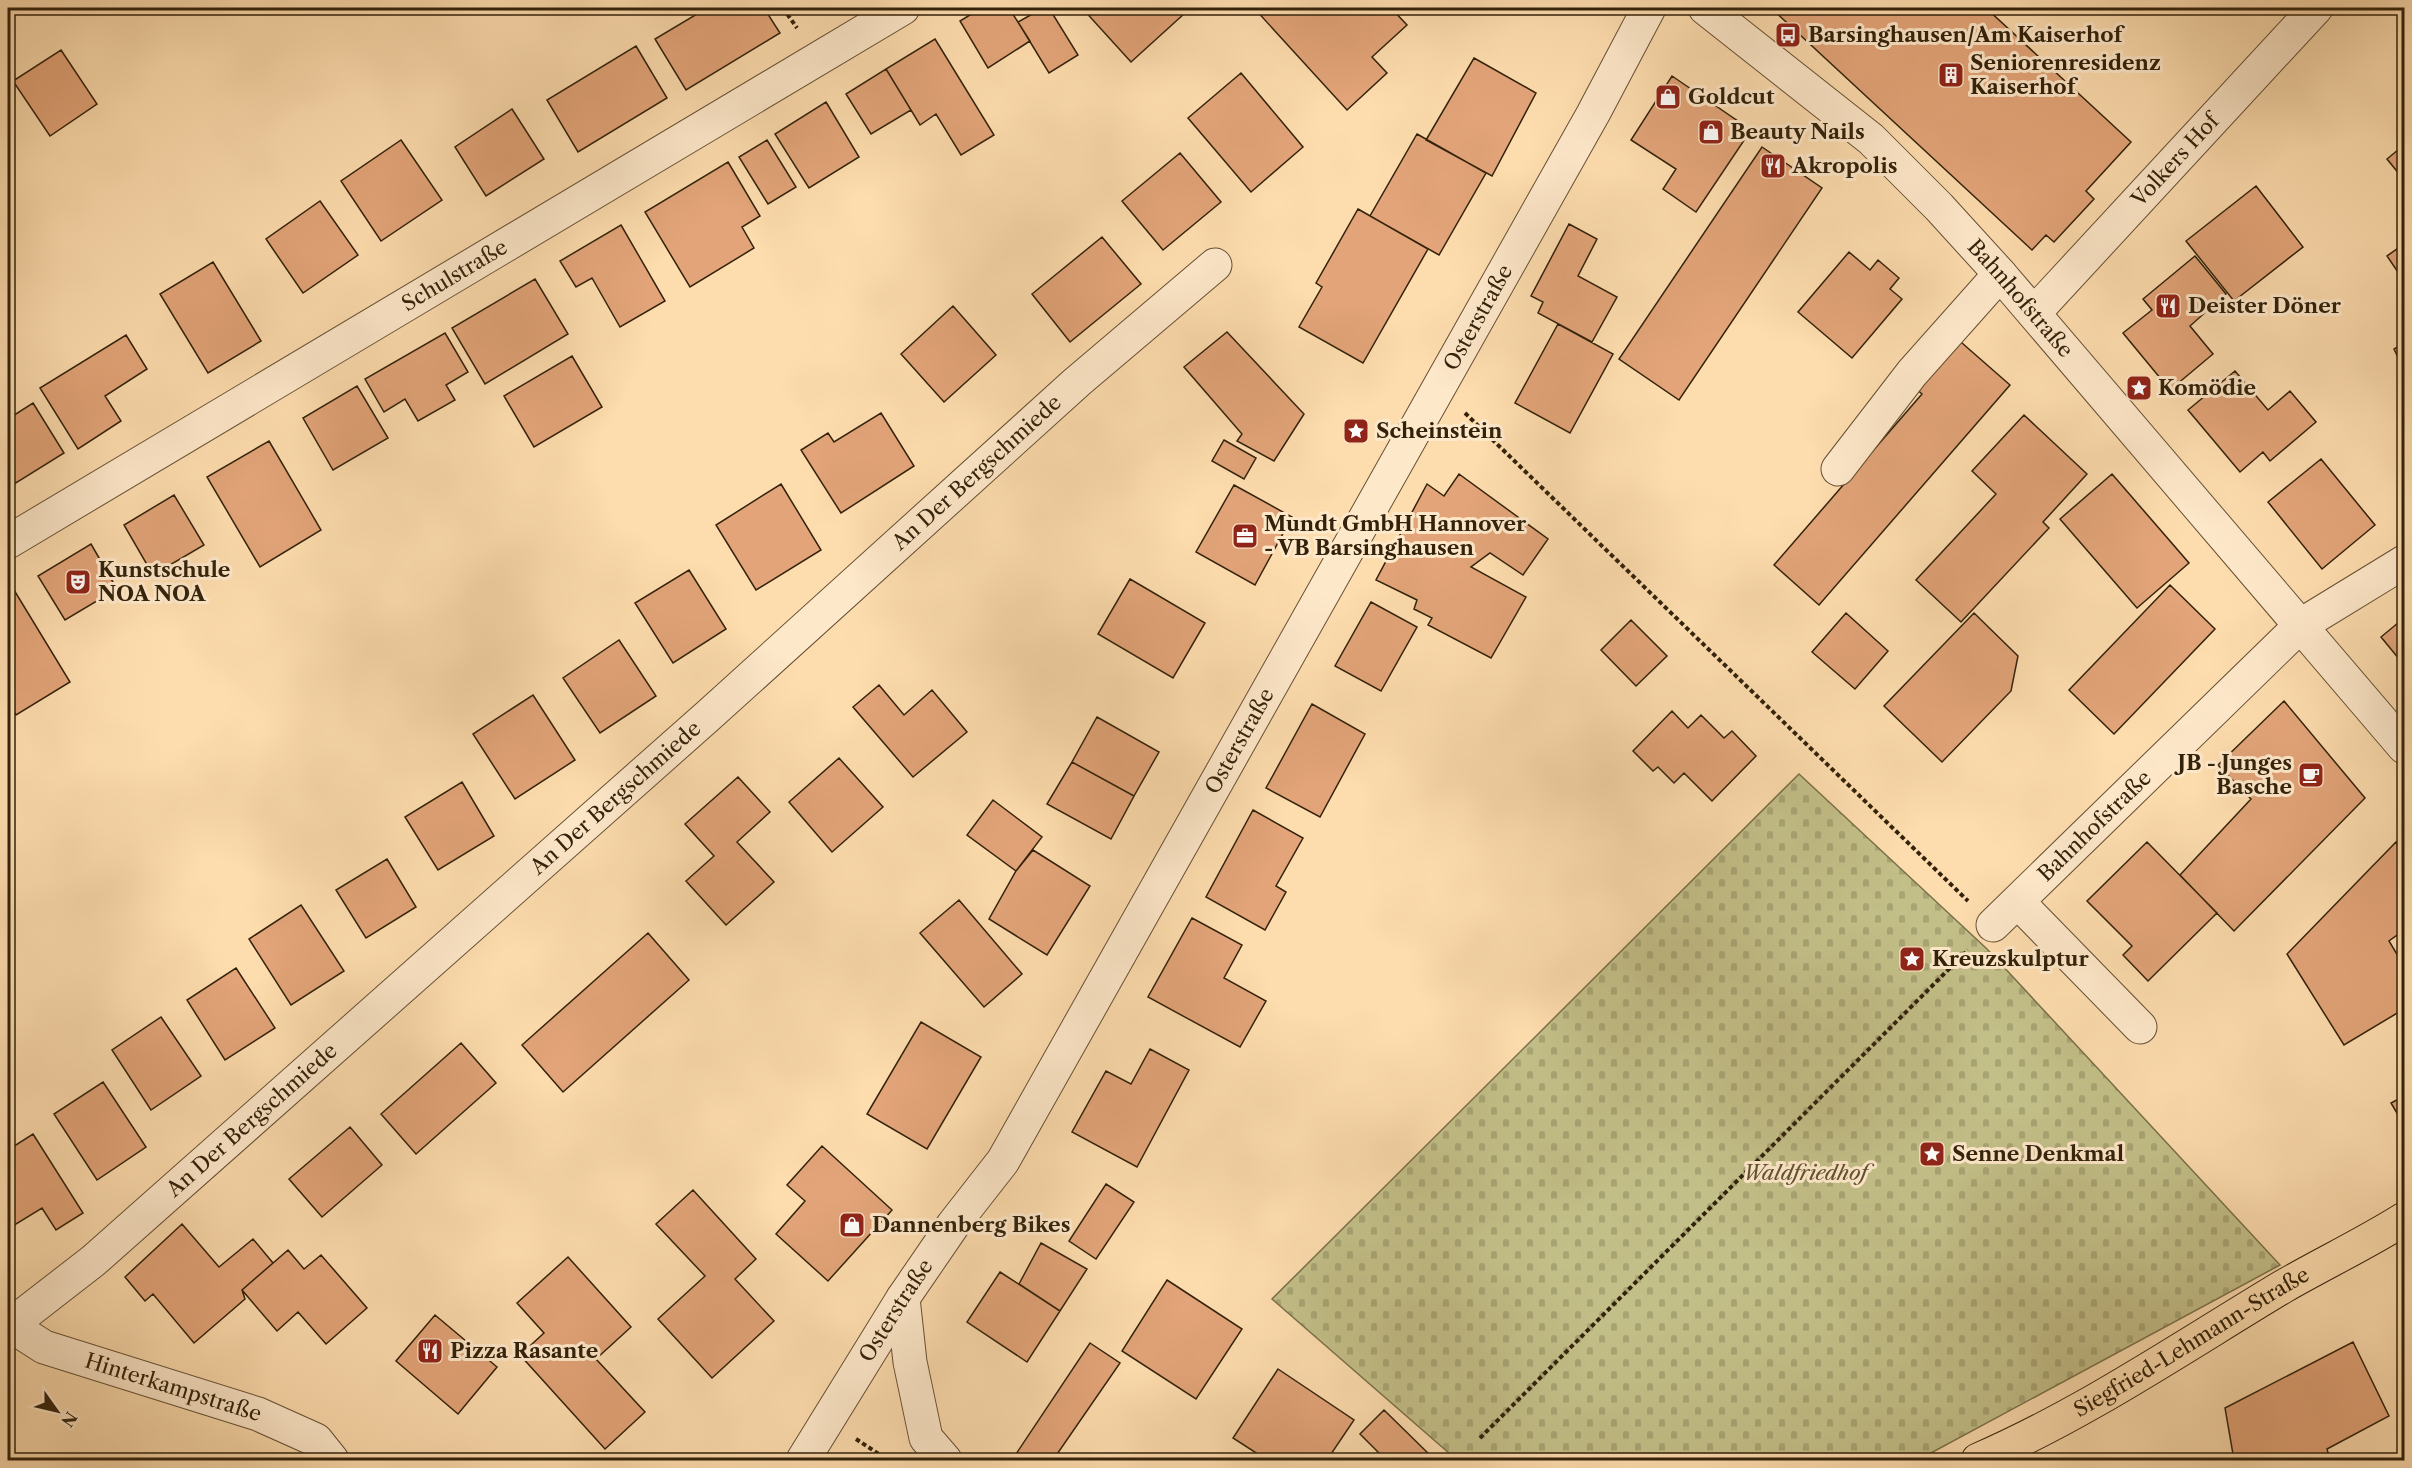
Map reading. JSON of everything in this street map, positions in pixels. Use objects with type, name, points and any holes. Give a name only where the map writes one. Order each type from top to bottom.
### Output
[{"type":"main road","name":"Siegfried-Lehmann-Straße","points":[[1978,1461],[2017,1443],[2165,1360],[2285,1286],[2404,1219]]},
{"type":"street","name":"Schulstraße","points":[[8,542],[903,8]]},
{"type":"street","name":"Osterstraße","points":[[802,1461],[903,1298],[953,1225],[1003,1161],[1593,114],[1649,8]]},
{"type":"street","name":"Bahnhofstraße","points":[[1706,8],[1870,139],[1939,207],[2034,313],[2404,747]]},
{"type":"street","name":"Volkers Hof","points":[[2034,313],[2316,8]]},
{"type":"street","name":"An Der Bergschmiede","points":[[8,1326],[93,1261],[708,716],[1077,382],[1215,265]]},
{"type":"street","points":[[1838,469],[1912,373],[2000,274]]},
{"type":"street","points":[[2301,625],[2404,562]]},
{"type":"street","name":"Bahnhofstraße","points":[[1993,925],[2301,625]]},
{"type":"street","points":[[2018,902],[2140,1027]]},
{"type":"street","points":[[903,1298],[910,1362],[926,1438],[945,1461]]},
{"type":"street","name":"Hinterkampstraße","points":[[8,1326],[44,1347],[258,1414],[316,1440],[332,1461]]},
{"type":"path","points":[[1438,388],[1993,925],[1480,1438]]},
{"type":"green space","name":"Waldfriedhof","points":[[1799,774],[1987,949],[2280,1265],[1918,1460],[1457,1460],[1272,1299]]},
{"type":"building","points":[[707,8],[764,8],[780,33],[686,90],[655,39]]},
{"type":"building","points":[[981,8],[1009,8],[1030,41],[988,68],[960,21]]},
{"type":"building","points":[[1043,8],[1049,8],[1078,55],[1049,73],[1018,22]]},
{"type":"building","points":[[1082,8],[1180,8],[1185,13],[1131,62]]},
{"type":"building","points":[[1254,8],[1391,8],[1407,25],[1372,57],[1387,73],[1347,110]]},
{"type":"building","name":"Seniorenresidenz Kaiserhof","points":[[1771,8],[1986,8],[2131,142],[2086,191],[2094,199],[2054,242],[2046,235],[2032,250]]},
{"type":"building","points":[[935,39],[994,135],[961,155],[936,114],[920,125],[886,69]]},
{"type":"building","points":[[636,46],[667,98],[578,152],[547,100]]},
{"type":"building","points":[[61,50],[97,104],[50,136],[13,81]]},
{"type":"building","points":[[1474,58],[1536,93],[1492,176],[1426,140]]},
{"type":"building","points":[[886,69],[911,110],[871,134],[846,94]]},
{"type":"building","points":[[1241,73],[1303,147],[1251,192],[1188,118]]},
{"type":"building","points":[[1672,76],[1751,130],[1696,212],[1663,189],[1676,169],[1631,140]]},
{"type":"building","points":[[826,102],[859,157],[809,188],[775,134]]},
{"type":"building","points":[[512,109],[544,159],[486,196],[455,147]]},
{"type":"building","points":[[1417,134],[1486,173],[1439,255],[1370,216]]},
{"type":"building","points":[[401,140],[442,200],[381,241],[341,181]]},
{"type":"building","points":[[767,140],[796,187],[768,204],[739,157]]},
{"type":"building","points":[[2404,145],[2404,180],[2387,159]]},
{"type":"building","points":[[1762,147],[1822,188],[1679,400],[1619,359]]},
{"type":"building","points":[[1180,153],[1221,202],[1163,250],[1122,201]]},
{"type":"building","points":[[728,162],[760,216],[742,227],[754,248],[690,287],[645,212]]},
{"type":"building","points":[[2256,186],[2303,247],[2234,301],[2186,241]]},
{"type":"building","points":[[320,201],[358,255],[303,293],[266,239]]},
{"type":"building","points":[[1358,209],[1428,249],[1363,363],[1299,327],[1322,287],[1316,283]]},
{"type":"building","points":[[1569,224],[1597,239],[1578,276],[1617,297],[1592,342],[1538,313],[1543,302],[1531,296]]},
{"type":"building","points":[[621,225],[665,301],[620,327],[592,278],[576,287],[560,261]]},
{"type":"building","points":[[1102,237],[1141,284],[1070,342],[1032,294]]},
{"type":"building","points":[[2404,244],[2404,281],[2387,256]]},
{"type":"building","points":[[1849,252],[1870,270],[1878,260],[1899,278],[1890,289],[1902,299],[1852,358],[1798,312]]},
{"type":"building","points":[[2195,256],[2226,294],[2190,326],[2213,354],[2170,390],[2123,333],[2152,310],[2143,299]]},
{"type":"building","points":[[213,262],[261,341],[208,373],[160,294]]},
{"type":"building","points":[[535,279],[568,334],[485,384],[452,328]]},
{"type":"building","points":[[953,306],[996,355],[944,402],[901,354]]},
{"type":"building","points":[[1558,324],[1613,354],[1570,433],[1515,403]]},
{"type":"building","points":[[1227,332],[1304,414],[1274,461],[1237,441],[1242,434],[1184,367]]},
{"type":"building","points":[[445,333],[468,372],[446,385],[455,400],[418,421],[405,399],[384,412],[365,379]]},
{"type":"building","points":[[126,335],[147,369],[105,396],[121,421],[78,449],[40,388]]},
{"type":"building","points":[[1954,336],[2010,385],[1819,605],[1774,565],[1922,394],[1912,385]]},
{"type":"building","points":[[2404,343],[2404,370],[2394,349]]},
{"type":"building","points":[[572,356],[602,407],[534,447],[504,396]]},
{"type":"building","points":[[2235,371],[2268,410],[2290,391],[2316,422],[2270,461],[2263,452],[2240,472],[2188,410]]},
{"type":"building","points":[[357,386],[388,438],[333,470],[303,418]]},
{"type":"building","points":[[33,403],[64,453],[11,486],[8,481],[8,419]]},
{"type":"building","points":[[881,413],[914,466],[841,513],[801,450],[828,433],[834,442]]},
{"type":"building","points":[[2024,415],[2087,474],[2043,522],[2049,528],[1961,622],[1916,580],[1996,494],[1972,471]]},
{"type":"building","points":[[1224,440],[1256,458],[1244,479],[1212,461]]},
{"type":"building","points":[[269,441],[321,530],[260,567],[207,477]]},
{"type":"building","points":[[2321,459],[2375,525],[2322,569],[2268,502]]},
{"type":"building","points":[[1459,474],[1548,539],[1523,575],[1490,553],[1471,567],[1526,597],[1491,658],[1428,625],[1432,618],[1414,609],[1417,600],[1376,580],[1427,484],[1444,496]]},
{"type":"building","points":[[2112,474],[2189,563],[2137,608],[2060,519]]},
{"type":"building","points":[[781,484],[821,550],[756,590],[716,525]]},
{"type":"building","points":[[1234,485],[1292,517],[1255,585],[1196,552]]},
{"type":"building","points":[[174,495],[204,545],[153,575],[124,525]]},
{"type":"building","name":"Kunstschule NOA NOA","points":[[91,544],[117,589],[65,620],[38,576]]},
{"type":"building","points":[[689,570],[726,629],[673,663],[635,603]]},
{"type":"building","points":[[1130,579],[1205,623],[1173,678],[1098,634]]},
{"type":"building","points":[[2170,585],[2215,629],[2114,734],[2069,690]]},
{"type":"building","points":[[14,590],[70,682],[16,715],[8,702],[8,594]]},
{"type":"building","points":[[1371,602],[1417,627],[1381,691],[1335,666]]},
{"type":"building","points":[[1846,613],[1888,651],[1855,689],[1812,652]]},
{"type":"building","points":[[1974,613],[2018,656],[2011,691],[1942,762],[1884,706]]},
{"type":"building","points":[[2404,618],[2404,665],[2381,637]]},
{"type":"building","points":[[1631,620],[1667,656],[1636,686],[1601,650]]},
{"type":"building","points":[[619,640],[656,696],[600,733],[563,678]]},
{"type":"building","points":[[879,685],[904,715],[932,690],[967,732],[913,777],[853,707]]},
{"type":"building","points":[[533,695],[575,760],[515,799],[473,734]]},
{"type":"building","points":[[2284,701],[2365,798],[2234,931],[2180,875],[2251,799],[2218,765]]},
{"type":"building","points":[[1312,704],[1365,734],[1320,817],[1266,788]]},
{"type":"building","points":[[1672,711],[1688,728],[1701,715],[1724,738],[1732,731],[1756,756],[1712,801],[1684,773],[1674,783],[1658,767],[1653,771],[1633,751]]},
{"type":"building","points":[[1097,717],[1159,752],[1134,796],[1072,762]]},
{"type":"building","points":[[839,758],[883,807],[832,852],[789,802]]},
{"type":"building","points":[[1072,762],[1134,796],[1111,839],[1047,804]]},
{"type":"building","points":[[738,777],[770,812],[737,842],[774,882],[726,925],[686,881],[714,856],[685,824]]},
{"type":"building","points":[[462,782],[494,836],[438,870],[405,817]]},
{"type":"building","points":[[993,800],[1042,837],[1016,871],[967,835]]},
{"type":"building","points":[[1253,810],[1303,838],[1276,886],[1286,892],[1265,930],[1206,897]]},
{"type":"building","points":[[2147,842],[2217,913],[2148,981],[2123,955],[2132,946],[2087,901]]},
{"type":"building","points":[[2396,842],[2404,855],[2404,930],[2389,941],[2404,966],[2404,1009],[2344,1045],[2287,954]]},
{"type":"building","points":[[1033,850],[1090,886],[1047,955],[989,919],[1016,871]]},
{"type":"building","points":[[387,859],[416,907],[366,938],[336,890]]},
{"type":"building","points":[[959,900],[1022,974],[984,1007],[920,933]]},
{"type":"building","points":[[301,905],[344,971],[291,1005],[249,939]]},
{"type":"building","points":[[1192,918],[1242,945],[1224,978],[1266,1001],[1240,1047],[1148,997]]},
{"type":"building","points":[[648,933],[689,980],[563,1092],[522,1045]]},
{"type":"building","points":[[236,968],[275,1028],[225,1060],[187,1000]]},
{"type":"building","points":[[161,1017],[201,1076],[151,1110],[112,1050]]},
{"type":"building","points":[[921,1022],[981,1057],[927,1149],[867,1114]]},
{"type":"building","points":[[461,1043],[496,1083],[416,1154],[381,1114]]},
{"type":"building","points":[[1150,1049],[1189,1070],[1137,1167],[1072,1132],[1106,1071],[1131,1084]]},
{"type":"building","points":[[103,1082],[146,1147],[97,1180],[54,1114]]},
{"type":"building","points":[[2404,1096],[2404,1125],[2391,1103]]},
{"type":"building","points":[[350,1127],[382,1165],[322,1217],[289,1179]]},
{"type":"building","points":[[33,1134],[83,1213],[56,1230],[42,1208],[8,1229],[8,1150]]},
{"type":"building","points":[[822,1146],[892,1210],[828,1281],[776,1234],[805,1201],[787,1185]]},
{"type":"building","points":[[1106,1184],[1134,1202],[1096,1259],[1069,1241]]},
{"type":"building","points":[[693,1190],[756,1259],[735,1279],[774,1321],[712,1378],[658,1319],[705,1276],[656,1224]]},
{"type":"building","points":[[182,1224],[219,1267],[253,1239],[273,1263],[242,1290],[245,1299],[194,1343],[153,1294],[145,1301],[125,1277]]},
{"type":"building","points":[[1041,1243],[1087,1269],[1060,1311],[1019,1284]]},
{"type":"building","points":[[288,1250],[304,1269],[321,1255],[367,1308],[326,1344],[298,1312],[277,1331],[242,1290]]},
{"type":"building","points":[[568,1257],[631,1327],[596,1359],[645,1412],[605,1449],[520,1355],[544,1333],[517,1303]]},
{"type":"building","points":[[1000,1272],[1060,1311],[1027,1362],[967,1322]]},
{"type":"building","points":[[1167,1280],[1242,1329],[1196,1399],[1122,1351]]},
{"type":"building","points":[[435,1315],[497,1367],[458,1414],[396,1361]]},
{"type":"building","points":[[2353,1342],[2389,1416],[2327,1449],[2330,1460],[2234,1460],[2225,1408]]},
{"type":"building","points":[[1090,1343],[1120,1363],[1053,1460],[1019,1460],[1014,1457]]},
{"type":"building","points":[[1278,1369],[1354,1420],[1327,1460],[1267,1460],[1233,1438]]},
{"type":"building","points":[[1384,1410],[1435,1460],[1386,1460],[1360,1434]]},
{"type":"place","name":"Barsinghausen/Am Kaiserhof","points":[[1788,35]]},
{"type":"place","name":"Seniorenresidenz Kaiserhof","points":[[1951,75]]},
{"type":"place","name":"Goldcut","points":[[1668,97]]},
{"type":"place","name":"Beauty Nails","points":[[1711,132]]},
{"type":"place","name":"Akropolis","points":[[1773,166]]},
{"type":"place","name":"Deister Döner","points":[[2168,306]]},
{"type":"place","name":"Komödie","points":[[2139,388]]},
{"type":"place","name":"Scheinstein","points":[[1356,431]]},
{"type":"place","name":"Mundt GmbH Hannover - VB Barsinghausen","points":[[1245,536]]},
{"type":"place","name":"Kunstschule NOA NOA","points":[[78,582]]},
{"type":"place","name":"JB - Junges Basche","points":[[2311,775]]},
{"type":"place","name":"Kreuzskulptur","points":[[1912,959]]},
{"type":"place","name":"Senne Denkmal","points":[[1932,1154]]},
{"type":"place","name":"Dannenberg Bikes","points":[[852,1225]]},
{"type":"place","name":"Pizza Rasante","points":[[430,1351]]}]
